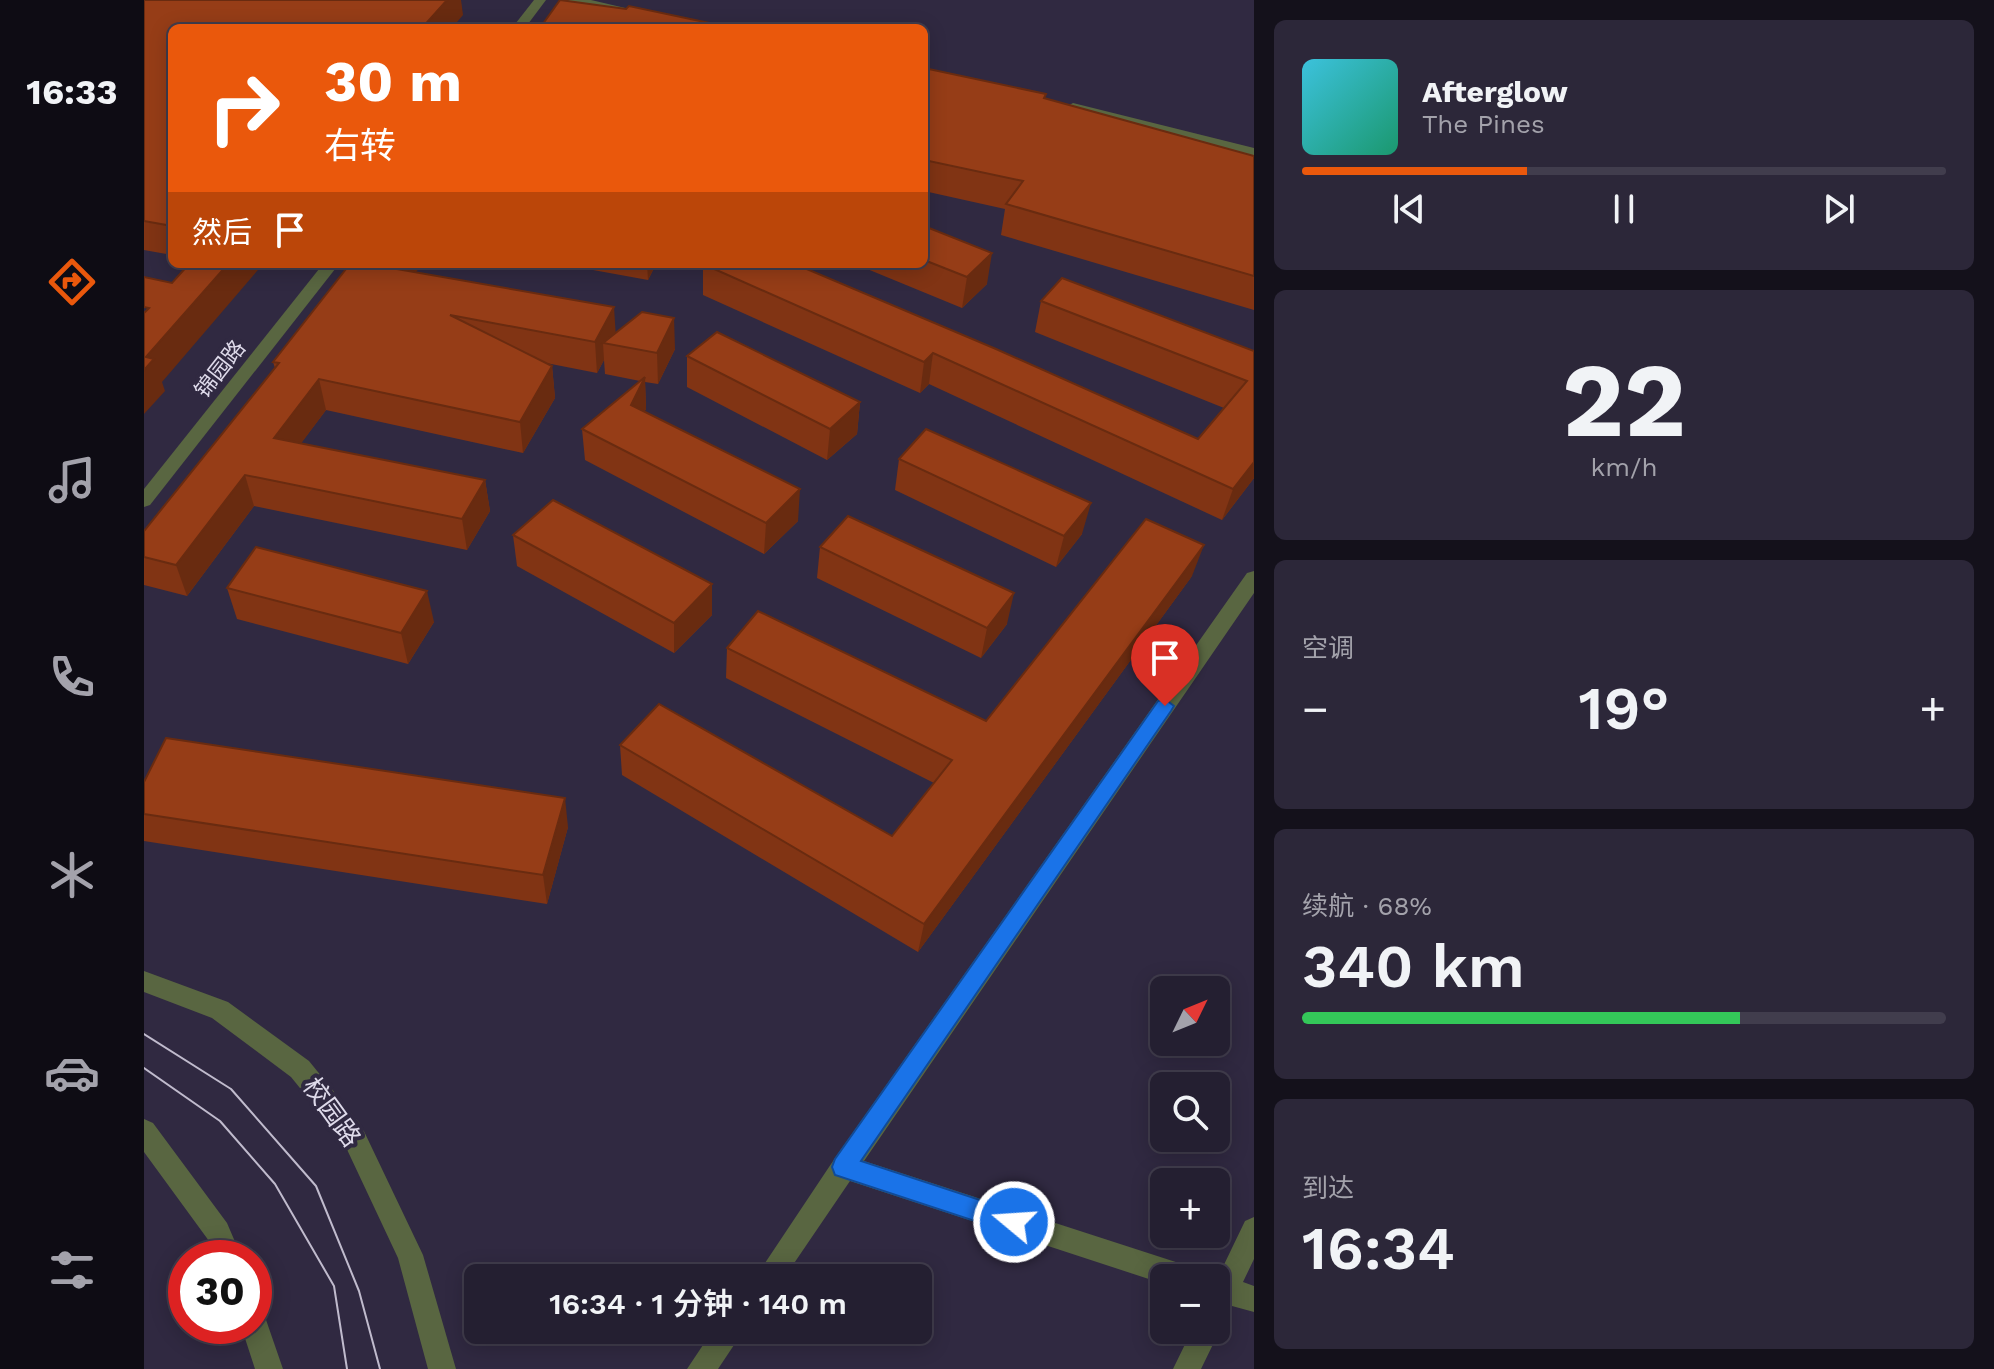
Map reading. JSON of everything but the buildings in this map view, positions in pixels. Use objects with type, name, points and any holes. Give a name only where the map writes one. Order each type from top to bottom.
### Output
[{"type":"street","points":[[521,24],[540,0]]},
{"type":"street","points":[[571,0],[663,18]]},
{"type":"street","points":[[1059,104],[1254,152]]},
{"type":"street","name":"锦园路","points":[[144,501],[328,268]]},
{"type":"street","points":[[778,1264],[1254,578]]},
{"type":"street","name":"校园路","points":[[144,981],[220,1010],[289,1060],[300,1069],[352,1133],[410,1255],[442,1369]]},
{"type":"street","points":[[144,1131],[221,1240]]},
{"type":"street","points":[[844,1167],[1150,1267]]},
{"type":"street","points":[[1230,1275],[1254,1230]]},
{"type":"street","points":[[1230,1297],[1254,1299]]},
{"type":"street","points":[[261,1344],[269,1369]]},
{"type":"street","points":[[701,1369],[720,1344]]},
{"type":"street","points":[[1187,1369],[1199,1344]]},
{"type":"tram line","points":[[144,1034],[231,1089],[316,1186],[359,1291],[380,1369]]},
{"type":"tram line","points":[[144,1068],[220,1121],[275,1184],[334,1286],[347,1369]]},
{"type":"route","points":[[1014,1222],[844,1167],[1165,706]]}]
